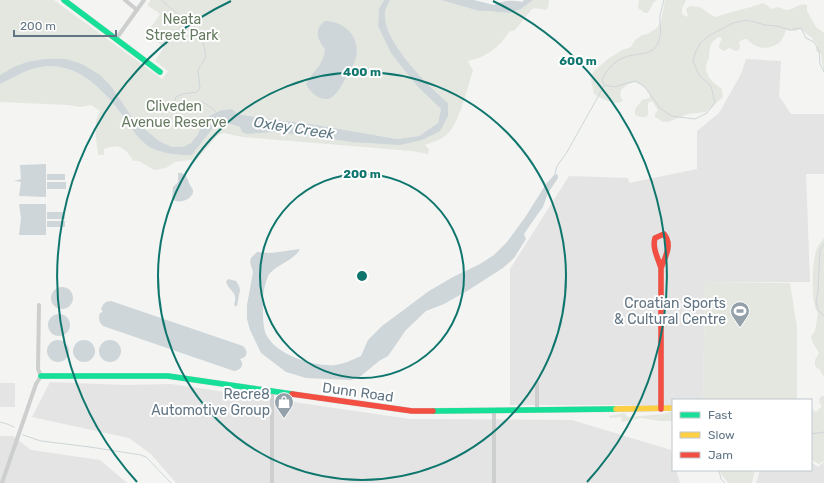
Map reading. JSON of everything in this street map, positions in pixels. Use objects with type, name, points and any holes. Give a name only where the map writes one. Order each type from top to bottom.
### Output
[{"type":"street","points":[[64,0],[160,72]]},
{"type":"street","points":[[125,0],[137,10]]},
{"type":"street","points":[[116,39],[144,0]]},
{"type":"street","points":[[661,268],[669,247],[669,242],[664,234],[655,238],[653,242],[653,247],[656,251],[661,268],[661,409]]},
{"type":"street","points":[[2,483],[36,384],[41,376],[38,369],[39,305]]},
{"type":"street","name":"Dunn Road","points":[[41,376],[158,375],[182,377],[412,411],[672,408]]},
{"type":"street","points":[[537,384],[537,410]]},
{"type":"street","points":[[272,391],[272,483]]},
{"type":"street","points":[[494,410],[494,483]]},
{"type":"shaded area","points":[[746,59],[781,61],[779,96],[791,114],[824,114],[824,174],[806,174],[810,282],[705,282],[703,399],[672,399],[672,405],[510,405],[510,269],[569,176],[628,178],[629,183],[697,169],[697,131],[719,113],[741,74]]},
{"type":"shaded area","points":[[50,382],[125,385],[171,384],[410,419],[572,420],[671,450],[672,471],[676,471],[680,483],[176,483],[151,454],[129,438],[32,417]]},
{"type":"shaded area","points":[[0,383],[15,383],[15,407],[0,407]]},
{"type":"shaded area","points":[[0,436],[13,436],[31,450],[100,460],[127,483],[0,483]]},
{"type":"shaded area","points":[[824,462],[824,483],[756,483],[760,471],[812,471],[812,463],[818,467]]},
{"type":"green space","points":[[0,0],[54,0],[162,79],[168,71],[155,61],[164,47],[146,34],[160,14],[147,5],[151,0],[384,0],[379,9],[378,26],[418,87],[441,109],[438,123],[419,136],[397,139],[311,124],[238,114],[232,109],[221,110],[211,115],[203,122],[198,134],[191,143],[183,147],[172,147],[159,141],[134,120],[111,86],[66,59],[0,75]]},
{"type":"green space","points":[[389,0],[441,0],[479,11],[511,13],[521,9],[533,0],[549,0],[548,8],[546,10],[535,8],[532,9],[515,30],[509,32],[492,51],[474,60],[468,61],[473,71],[458,116],[450,131],[445,136],[425,145],[429,149],[428,154],[412,151],[242,137],[224,133],[218,135],[197,159],[175,162],[166,168],[154,170],[139,161],[133,161],[128,153],[122,148],[109,147],[104,149],[104,155],[98,155],[96,121],[100,111],[91,105],[80,107],[69,105],[0,102],[0,84],[31,69],[50,66],[75,72],[97,86],[106,95],[144,143],[152,148],[169,154],[192,155],[213,128],[223,122],[240,127],[247,134],[276,132],[352,142],[422,140],[448,116],[448,103],[408,64],[392,39],[387,27],[385,15]]},
{"type":"green space","points":[[639,0],[657,0],[653,3],[648,13],[645,13],[638,8]]},
{"type":"green space","points":[[665,0],[685,0],[686,1],[682,8],[682,14],[687,17],[688,15],[686,9],[690,6],[701,8],[716,17],[763,3],[773,9],[778,7],[787,10],[804,4],[807,5],[807,11],[816,27],[824,33],[824,74],[821,54],[816,51],[816,47],[818,46],[811,37],[800,29],[795,31],[786,30],[780,42],[767,48],[758,47],[747,39],[744,39],[739,42],[739,50],[736,51],[729,48],[724,51],[719,48],[722,38],[719,37],[713,41],[710,48],[706,71],[711,80],[722,89],[723,97],[706,112],[688,114],[668,122],[663,122],[655,117],[658,110],[652,101],[648,104],[648,115],[640,117],[635,115],[635,109],[642,100],[650,98],[645,87],[634,82],[621,90],[620,96],[623,101],[616,103],[594,94],[591,80],[593,72],[608,59],[622,50],[631,47],[635,40],[642,35],[647,34],[657,28],[661,21]]},
{"type":"green space","points":[[824,238],[824,377],[820,370],[815,366],[815,360],[819,353],[811,336],[815,331],[818,313],[815,308],[813,291],[815,254]]},
{"type":"green space","points":[[705,282],[790,283],[797,328],[797,399],[703,399]]},
{"type":"green space","points":[[824,396],[824,461],[819,464],[812,460],[812,410],[816,412],[822,406],[819,399]]},
{"type":"green space","points":[[672,411],[672,422],[641,418],[622,422],[621,417],[610,418],[609,416],[624,413],[628,417],[664,414]]},
{"type":"green space","points":[[720,471],[755,471],[752,483],[728,483]]},
{"type":"water","name":"Oxley Creek","points":[[384,0],[390,0],[385,12],[386,25],[399,50],[408,63],[429,86],[448,103],[448,116],[440,131],[422,140],[400,145],[352,142],[276,132],[247,134],[242,132],[240,127],[224,122],[213,128],[192,155],[169,154],[152,148],[144,143],[106,95],[97,86],[75,72],[50,66],[36,68],[0,84],[0,75],[27,62],[45,59],[66,59],[82,64],[100,75],[111,86],[134,120],[159,141],[172,147],[183,147],[191,143],[198,134],[203,122],[211,115],[221,110],[232,109],[238,114],[311,124],[397,139],[419,136],[438,123],[441,109],[418,87],[391,53],[378,26],[379,9]]},
{"type":"water","points":[[441,0],[474,0],[494,5],[508,1],[522,2],[524,0],[533,0],[521,9],[511,13],[479,11]]},
{"type":"water","points":[[325,21],[338,24],[348,30],[355,39],[357,52],[354,63],[341,86],[331,98],[328,99],[315,95],[306,84],[320,64],[324,55],[325,49],[320,42],[318,31],[319,27]]},
{"type":"water","points":[[46,164],[46,197],[19,196],[21,182],[14,181],[21,179],[20,165]]},
{"type":"water","points":[[178,173],[185,175],[193,189],[190,198],[184,201],[174,201],[172,199],[173,187],[178,182]]},
{"type":"water","points":[[47,174],[65,174],[65,180],[47,180]]},
{"type":"water","points":[[555,174],[558,175],[558,178],[548,193],[543,207],[524,234],[526,239],[514,258],[503,268],[467,291],[444,304],[426,311],[406,330],[388,356],[379,361],[361,376],[351,380],[306,378],[286,372],[261,353],[250,330],[247,319],[247,305],[253,272],[250,262],[251,258],[257,252],[271,253],[300,249],[293,257],[271,272],[265,284],[263,301],[264,323],[267,336],[272,343],[287,354],[307,362],[326,365],[342,364],[361,356],[368,340],[382,326],[429,291],[494,255],[507,242],[526,216],[546,184]]},
{"type":"water","points":[[47,182],[66,182],[66,189],[47,189]]},
{"type":"water","points":[[19,204],[46,204],[46,235],[19,235],[21,218]]},
{"type":"water","points":[[47,212],[65,212],[65,219],[47,219]]},
{"type":"water","points":[[47,221],[65,221],[65,227],[47,227]]},
{"type":"water","points":[[228,279],[236,281],[239,286],[240,290],[237,306],[234,304],[235,297],[226,282]]},
{"type":"water","points":[[62,287],[70,290],[73,298],[70,306],[62,309],[54,306],[51,298],[54,290]]},
{"type":"water","points":[[111,301],[243,346],[246,349],[246,354],[245,357],[240,359],[242,367],[239,370],[234,371],[103,326],[99,318],[100,313],[103,312],[101,309],[104,303]]},
{"type":"water","points":[[59,314],[67,317],[70,325],[67,333],[59,336],[51,333],[48,325],[51,317]]},
{"type":"water","points":[[58,340],[66,343],[69,351],[66,359],[58,362],[50,359],[47,351],[50,343]]},
{"type":"water","points":[[84,340],[92,343],[95,351],[92,359],[84,362],[76,359],[73,351],[76,343]]},
{"type":"water","points":[[110,340],[118,343],[121,351],[118,359],[110,362],[102,359],[99,351],[102,343]]},
{"type":"waterway","points":[[161,0],[191,25]]},
{"type":"waterway","points":[[664,0],[660,15],[661,32],[658,43],[652,50],[628,56],[616,62],[610,67],[602,80],[604,85],[614,87],[636,81],[645,87],[660,108],[671,116],[695,119],[707,113],[715,103],[711,86],[699,75],[693,61],[696,51],[701,42],[710,35],[733,23],[747,20],[790,30],[801,28],[806,38],[814,42],[819,50],[820,64],[824,72]]},
{"type":"waterway","points":[[194,26],[201,36],[205,51],[205,59],[198,70],[200,88],[197,92],[183,94],[176,97],[174,103],[176,108],[182,111],[193,103],[203,102],[216,112]]},
{"type":"waterway","points":[[555,174],[557,166],[567,152],[604,86]]},
{"type":"waterway","points":[[824,244],[820,250],[818,292],[816,301],[818,310],[824,316]]},
{"type":"waterway","points":[[0,422],[14,427]]},
{"type":"waterway","points":[[812,434],[824,432]]},
{"type":"waterway","points":[[23,435],[41,441],[141,455],[146,457],[171,483]]},
{"type":"waterway","points":[[719,471],[721,479],[725,483]]},
{"type":"traffic: fast","points":[[64,0],[160,72]]},
{"type":"traffic: fast","points":[[41,376],[168,376],[292,394]]},
{"type":"traffic: fast","points":[[433,411],[616,409]]},
{"type":"traffic: slow","points":[[616,409],[672,408]]},
{"type":"traffic: jam","points":[[661,268],[668,247],[667,238],[664,234],[655,238],[654,242],[661,268],[661,409]]},
{"type":"traffic: jam","points":[[292,394],[412,411],[433,411]]},
{"type":"place","name":"Croatian Sports & Cultural Centre","points":[[740,328]]},
{"type":"place","name":"Recre8 Automotive Group","points":[[284,419]]},
{"type":"park label","name":"Neata Street Park","points":[[182,28]]},
{"type":"park label","name":"Cliveden Avenue Reserve","points":[[174,114]]}]
